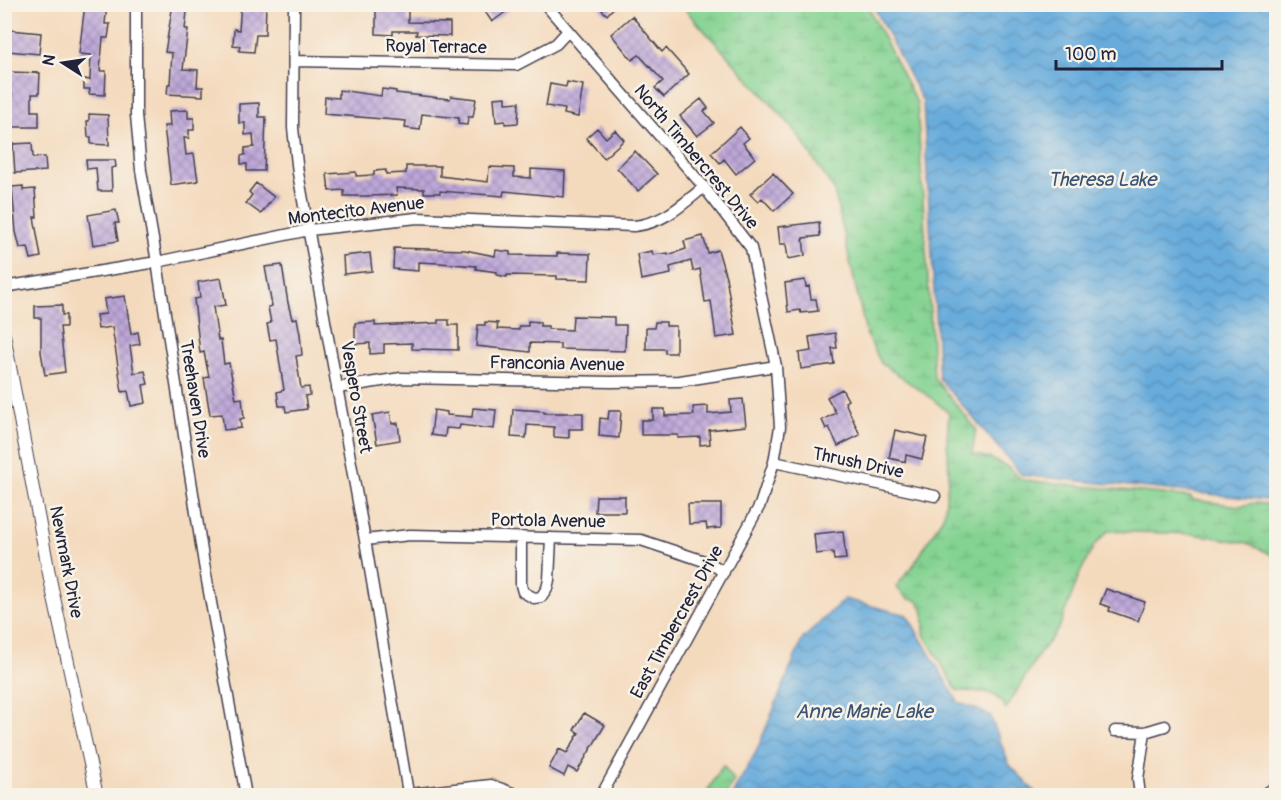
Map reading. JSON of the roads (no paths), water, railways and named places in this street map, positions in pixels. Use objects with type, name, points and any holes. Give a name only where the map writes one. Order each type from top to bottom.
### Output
[{"type":"street","name":"Treehaven Drive","points":[[136,4],[136,115],[141,170],[204,564],[246,795]]},
{"type":"street","name":"Vespero Street","points":[[294,4],[293,128],[298,173],[365,540],[408,793]]},
{"type":"street","name":"North Timbercrest Drive","points":[[544,4],[704,187],[751,248],[776,366],[780,427],[774,462]]},
{"type":"street","name":"Royal Terrace","points":[[294,61],[516,65],[556,45],[567,32]]},
{"type":"street","name":"Montecito Avenue","points":[[4,288],[157,261],[309,230],[417,218],[634,226],[650,224],[674,212],[704,187]]},
{"type":"street","name":"Newmark Drive","points":[[4,334],[51,584],[97,795]]},
{"type":"street","name":"Franconia Avenue","points":[[337,388],[400,378],[663,381],[776,366]]},
{"type":"street","name":"Thrush Drive","points":[[774,462],[935,496]]},
{"type":"street","name":"East Timbercrest Drive","points":[[601,795],[760,506],[774,462]]},
{"type":"street","name":"Portola Avenue","points":[[365,540],[410,535],[641,540],[710,563],[724,572]]},
{"type":"street","points":[[521,537],[521,585],[523,591],[534,598],[541,597],[547,588],[550,538]]},
{"type":"street","points":[[1115,731],[1145,732],[1165,726]]},
{"type":"street","points":[[1140,795],[1138,779],[1145,732]]},
{"type":"street","points":[[392,795],[491,785],[521,795]]},
{"type":"street","points":[[1262,795],[1276,787]]},
{"type":"water","name":"Theresa Lake","points":[[873,5],[1276,5],[1276,501],[1022,475],[939,378],[923,102]]},
{"type":"water","name":"Anne Marie Lake","points":[[844,599],[907,615],[958,702],[990,715],[1009,764],[1038,795],[732,795],[757,750],[802,640]]}]
